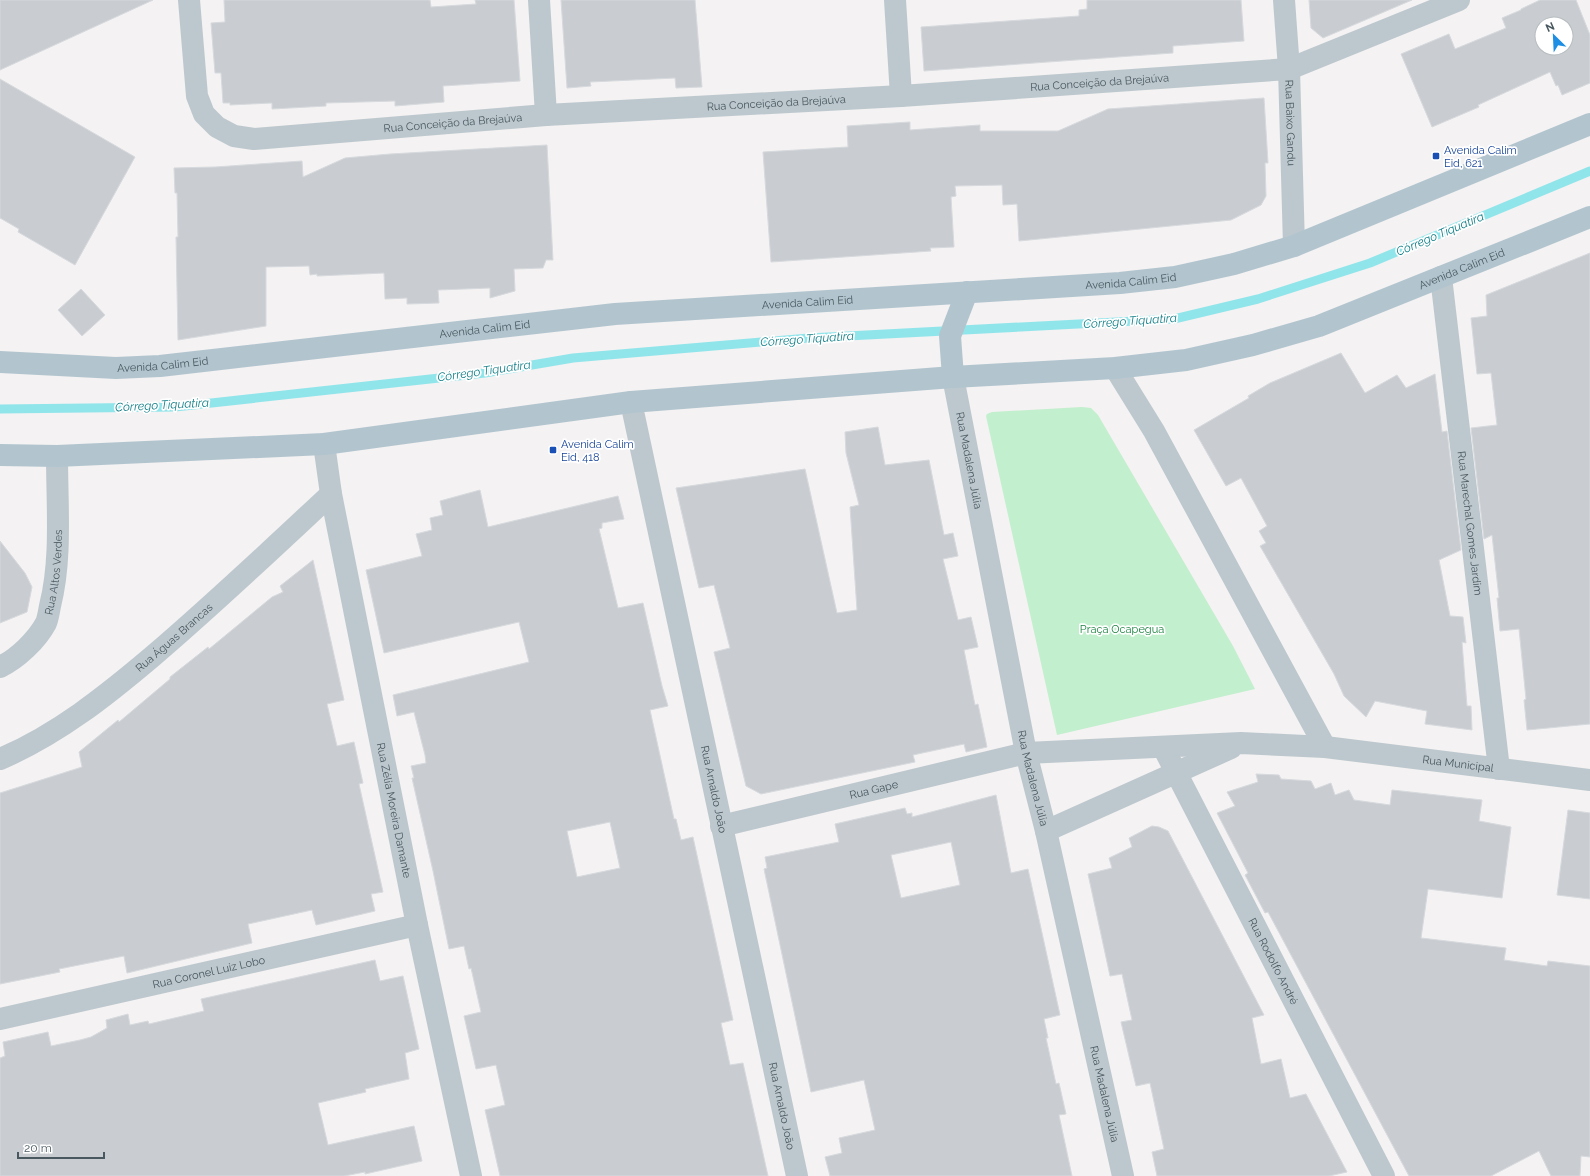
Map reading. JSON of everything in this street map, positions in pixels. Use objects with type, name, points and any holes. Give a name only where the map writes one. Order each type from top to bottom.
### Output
[{"type":"main road","name":"Avenida Calim Eid","points":[[0,362],[116,368],[160,366],[615,314],[1120,282],[1175,277],[1234,264],[1294,246],[1590,124]]},
{"type":"main road","name":"Avenida Calim Eid","points":[[0,455],[57,456],[324,444],[631,402],[952,367],[1115,368],[1186,360],[1253,345],[1319,326],[1590,217]]},
{"type":"main road","points":[[952,367],[950,336],[967,292]]},
{"type":"street","name":"Rua Conceição da Brejaúva","points":[[189,0],[197,96],[204,114],[217,127],[234,136],[254,139],[546,115],[901,96],[1289,70],[1459,0]]},
{"type":"street","points":[[539,0],[546,115]]},
{"type":"street","points":[[895,0],[901,96]]},
{"type":"street","name":"Rua Baixo Gandu","points":[[1284,0],[1289,70],[1294,246]]},
{"type":"street","name":"Rua Marechal Gomes Jardim","points":[[1441,277],[1499,769]]},
{"type":"street","name":"Rua Madalena Júlia","points":[[952,367],[1026,753],[1046,831],[1124,1176]]},
{"type":"street","points":[[1115,368],[1154,431],[1325,747]]},
{"type":"street","name":"Rua Arnaldo João","points":[[631,402],[797,1176]]},
{"type":"street","name":"Rua Zélia Moreira Damante","points":[[324,444],[331,494],[417,925],[471,1176]]},
{"type":"street","name":"Rua Altos Verdes","points":[[0,667],[7,664],[30,645],[46,623],[54,591],[57,554],[57,456]]},
{"type":"street","name":"Rua Águas Brancas","points":[[0,759],[61,726],[112,691],[188,626],[331,494]]},
{"type":"street","points":[[1026,753],[1241,743],[1325,747]]},
{"type":"street","points":[[1046,831],[1241,743]]},
{"type":"street","name":"Rua Rodolfo André","points":[[1163,747],[1384,1176]]},
{"type":"street","name":"Rua Municipal","points":[[1325,747],[1590,780]]},
{"type":"street","name":"Rua Gape","points":[[721,826],[1026,753]]},
{"type":"street","name":"Rua Coronel Luiz Lobo","points":[[0,1019],[417,925]]},
{"type":"green space","name":"Praça Ocapegua","points":[[1082,407],[1091,408],[1098,415],[1233,646],[1255,689],[1057,735],[986,416],[992,412]]},
{"type":"building","points":[[0,0],[153,0],[0,70]]},
{"type":"building","points":[[224,0],[430,0],[431,7],[476,4],[475,0],[514,0],[520,81],[443,86],[444,102],[395,106],[395,101],[326,103],[326,106],[272,109],[272,103],[230,105],[230,103],[223,103],[221,73],[215,73],[211,23],[225,22]]},
{"type":"building","points":[[561,0],[695,0],[702,87],[676,88],[675,78],[590,82],[591,86],[567,88]]},
{"type":"building","points":[[1087,0],[1241,0],[1244,41],[1173,46],[1173,53],[924,71],[921,27],[1079,16],[1079,10],[1087,9]]},
{"type":"building","points":[[1309,0],[1412,0],[1323,38],[1311,28]]},
{"type":"building","points":[[1540,0],[1576,0],[1590,35],[1590,83],[1562,95],[1550,72],[1478,105],[1479,107],[1432,127],[1401,54],[1449,34],[1455,49],[1506,28],[1502,18]]},
{"type":"building","points":[[0,79],[135,157],[75,265],[18,232],[19,229],[0,218]]},
{"type":"building","points":[[1264,98],[1268,163],[1265,163],[1266,196],[1261,205],[1231,220],[1019,241],[1017,204],[1003,205],[1002,185],[955,186],[956,196],[951,197],[954,247],[930,248],[931,251],[771,262],[763,152],[848,147],[847,126],[910,122],[910,130],[980,125],[980,131],[1058,131],[1108,109]]},
{"type":"building","points":[[547,145],[553,260],[546,260],[543,268],[514,269],[515,291],[490,298],[490,288],[438,290],[439,303],[407,304],[407,298],[385,299],[384,273],[317,276],[317,274],[310,275],[309,266],[266,267],[266,326],[178,340],[176,237],[178,237],[177,193],[175,193],[174,168],[215,167],[302,161],[303,177],[345,158]]},
{"type":"building","points":[[1590,253],[1590,724],[1527,730],[1524,700],[1526,699],[1519,629],[1500,631],[1497,598],[1499,598],[1492,535],[1484,539],[1471,428],[1497,425],[1491,373],[1477,374],[1471,318],[1487,316],[1486,295]]},
{"type":"building","points":[[81,289],[105,315],[82,336],[58,310]]},
{"type":"building","points":[[1341,353],[1365,393],[1397,375],[1406,388],[1435,374],[1442,432],[1447,431],[1461,550],[1439,560],[1450,616],[1463,617],[1466,643],[1462,642],[1467,706],[1471,706],[1472,730],[1425,724],[1427,711],[1375,701],[1366,717],[1344,696],[1334,674],[1260,546],[1266,543],[1259,531],[1267,526],[1241,478],[1226,486],[1194,430],[1249,398],[1248,396],[1270,383]]},
{"type":"building","points":[[878,427],[885,465],[929,460],[944,535],[953,533],[958,556],[943,559],[958,620],[971,617],[978,647],[964,650],[975,705],[978,704],[987,747],[966,752],[964,744],[913,755],[915,762],[761,794],[746,786],[714,652],[730,648],[714,585],[699,588],[676,488],[805,469],[837,613],[857,610],[850,507],[859,505],[846,453],[845,432]]},
{"type":"building","points":[[480,490],[488,527],[618,496],[624,519],[602,523],[602,528],[599,529],[618,608],[643,603],[668,706],[650,710],[674,819],[676,819],[681,840],[693,837],[733,1020],[721,1023],[730,1065],[743,1063],[768,1176],[500,1176],[485,1110],[505,1105],[496,1065],[476,1069],[464,1016],[481,1012],[471,968],[469,969],[464,946],[449,949],[412,778],[414,778],[411,766],[426,763],[425,755],[414,712],[397,716],[393,695],[529,662],[519,622],[384,653],[366,570],[422,556],[416,534],[432,530],[430,518],[443,515],[440,501]],"holes":[[[610,822],[620,868],[577,877],[567,831]]]},
{"type":"building","points":[[0,541],[25,573],[32,587],[27,612],[0,623]]},
{"type":"building","points":[[313,560],[344,700],[327,704],[337,746],[354,742],[363,783],[359,784],[383,892],[371,894],[375,911],[316,925],[312,910],[248,924],[252,943],[127,973],[124,956],[59,969],[60,972],[0,984],[0,793],[82,767],[79,752],[118,720],[119,722],[170,679],[170,677],[208,647],[209,649],[272,597],[283,592],[280,586]]},
{"type":"building","points":[[1256,774],[1279,775],[1281,779],[1311,781],[1315,789],[1331,783],[1335,795],[1349,790],[1354,800],[1390,805],[1392,790],[1482,800],[1479,821],[1511,827],[1502,898],[1428,889],[1421,938],[1506,948],[1504,960],[1547,966],[1548,961],[1590,966],[1590,1157],[1581,1156],[1580,1176],[1551,1176],[1539,1151],[1491,1176],[1409,1176],[1268,912],[1265,913],[1245,875],[1248,873],[1217,813],[1235,806],[1227,792],[1258,782]]},
{"type":"building","points":[[996,795],[1011,873],[1028,869],[1060,1015],[1044,1019],[1048,1038],[1046,1038],[1056,1084],[1059,1083],[1066,1114],[1059,1115],[1072,1176],[830,1176],[825,1157],[842,1153],[839,1138],[875,1130],[864,1080],[811,1092],[764,869],[767,868],[765,857],[839,842],[835,824],[905,808],[907,814],[912,813],[912,817]],"holes":[[[951,842],[960,885],[901,898],[891,855]]]},
{"type":"building","points":[[1568,810],[1590,813],[1590,899],[1557,895]]},
{"type":"building","points":[[1152,826],[1168,831],[1264,1015],[1252,1018],[1261,1064],[1281,1059],[1290,1098],[1306,1094],[1347,1172],[1329,1176],[1157,1176],[1152,1152],[1164,1149],[1150,1083],[1136,1086],[1121,1022],[1132,1020],[1122,974],[1110,976],[1088,874],[1112,868],[1109,858],[1132,847],[1129,838]]},
{"type":"building","points":[[375,960],[380,981],[403,976],[419,1049],[405,1053],[409,1079],[365,1089],[366,1092],[318,1103],[328,1145],[414,1126],[422,1161],[365,1174],[365,1172],[344,1176],[0,1176],[0,1058],[5,1056],[3,1042],[48,1032],[51,1046],[80,1040],[91,1037],[107,1028],[106,1020],[128,1014],[130,1025],[148,1021],[149,1024],[204,1011],[201,999]]},
{"type":"waterway","name":"Córrego Tiquatira","points":[[0,409],[175,407],[485,373],[573,358],[809,338],[1174,319],[1258,299],[1370,263],[1590,171]]},
{"type":"place","name":"Avenida Calim Eid, 621","points":[[1436,156]]},
{"type":"place","name":"Avenida Calim Eid, 418","points":[[553,450]]}]
